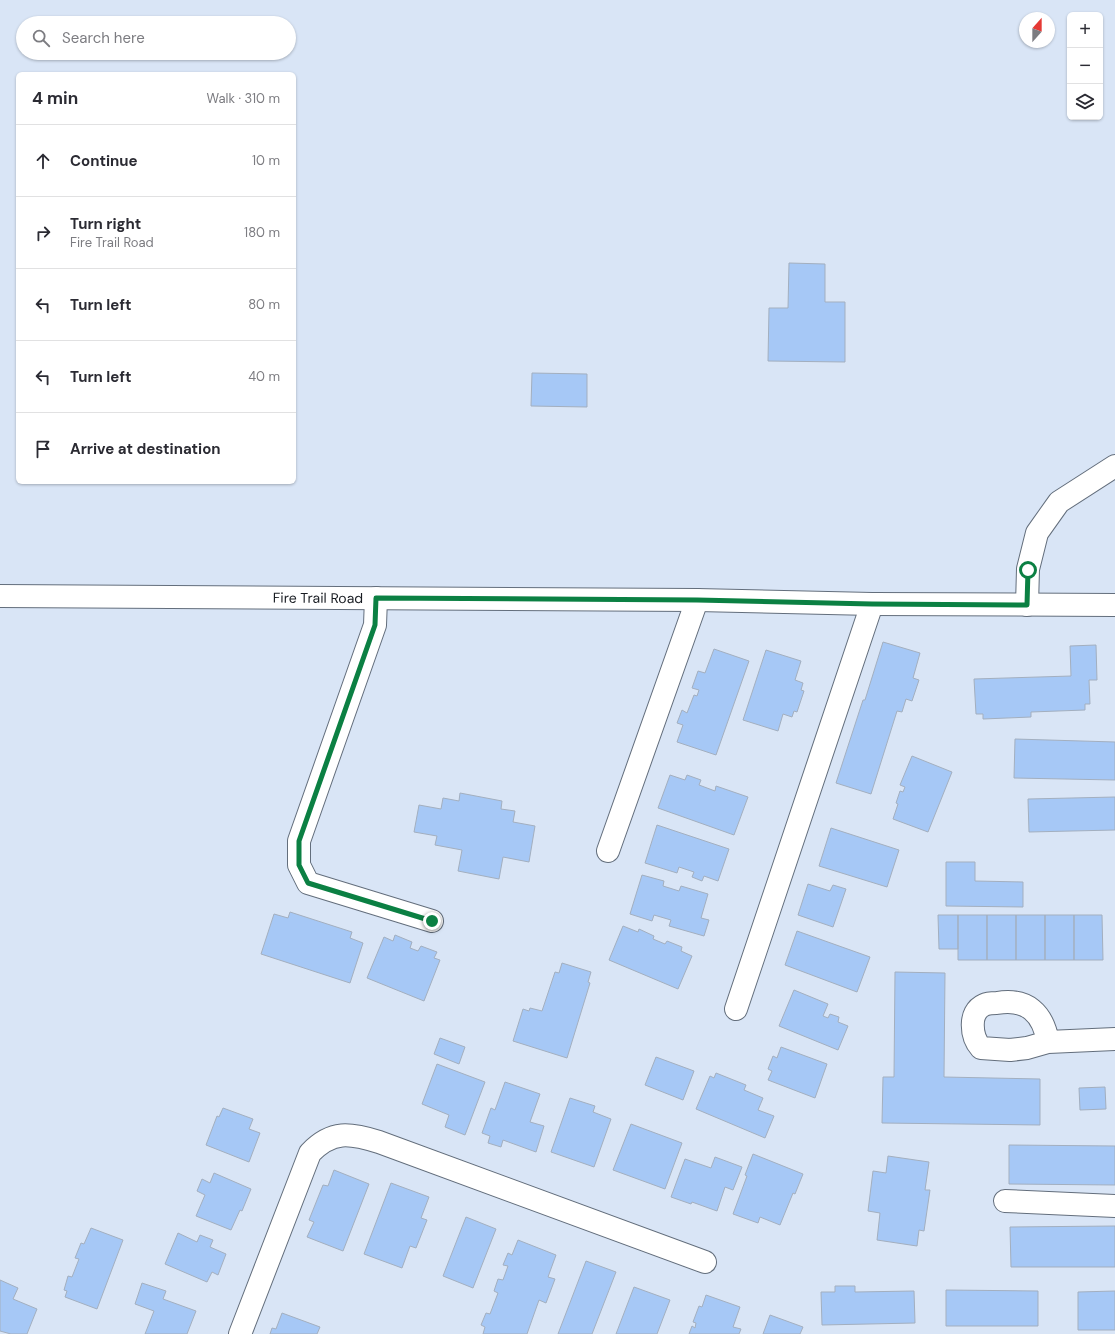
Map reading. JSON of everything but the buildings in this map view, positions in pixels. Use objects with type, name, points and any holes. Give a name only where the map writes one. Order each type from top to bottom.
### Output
[{"type":"street","points":[[1027,605],[1028,570],[1037,533],[1059,502],[1115,466]]},
{"type":"street","name":"Fire Trail Road","points":[[0,596],[697,600],[872,604],[1115,605]]},
{"type":"street","points":[[376,598],[375,625],[299,841],[299,865],[308,883],[432,921]]},
{"type":"street","points":[[608,851],[697,600]]},
{"type":"street","points":[[736,1009],[872,604]]},
{"type":"street","points":[[1048,1042],[1115,1039]]},
{"type":"street","points":[[240,1334],[310,1152],[324,1140],[335,1136],[358,1136],[379,1142],[705,1262]]},
{"type":"street","points":[[1005,1201],[1115,1206]]},
{"type":"route","points":[[432,921],[308,883],[299,865],[299,841],[375,625],[376,598],[697,600],[872,604],[1027,605],[1028,570]]}]
